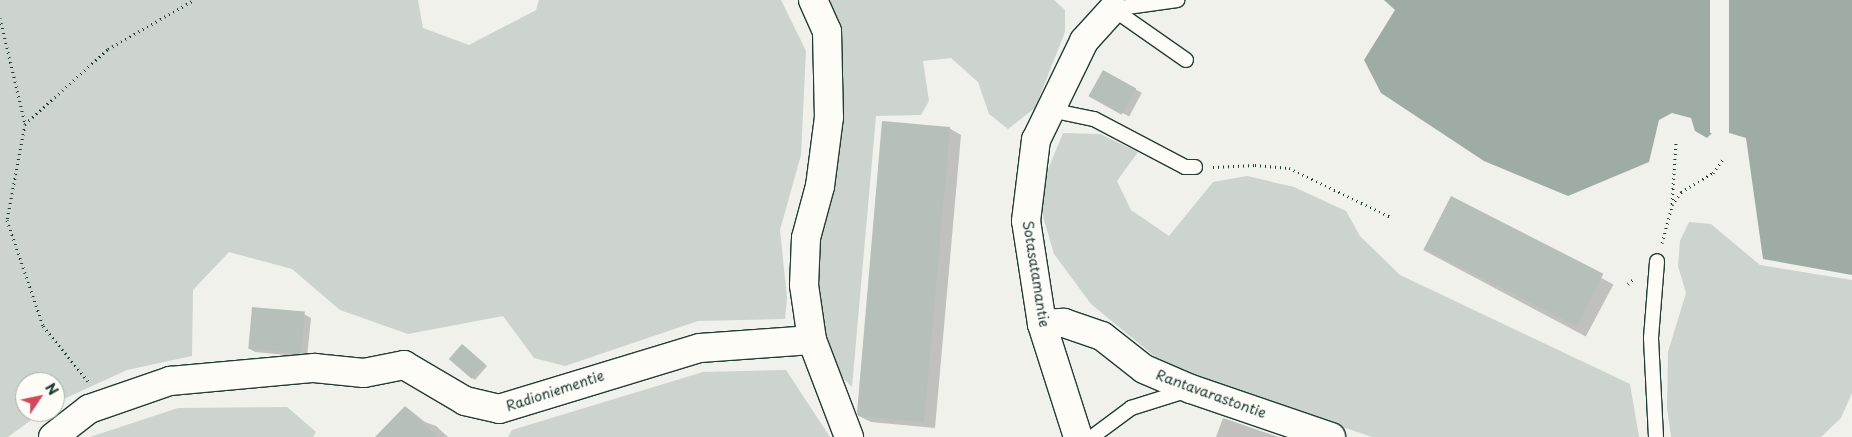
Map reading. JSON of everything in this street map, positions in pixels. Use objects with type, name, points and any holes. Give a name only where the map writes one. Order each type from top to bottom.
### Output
[{"type":"street","points":[[813,0],[827,31],[829,116],[820,186],[806,238],[804,285],[812,340],[849,437]]},
{"type":"street","name":"Sotasatamantie","points":[[1078,437],[1042,324],[1026,222],[1036,140],[1084,41],[1117,5]]},
{"type":"street","name":"Rantavarastontie","points":[[1042,324],[1064,322],[1102,336],[1144,369],[1192,390],[1330,437]]},
{"type":"street","name":"Radioniementie","points":[[52,437],[89,409],[170,381],[314,368],[364,373],[404,365],[465,401],[499,409],[700,348],[812,340]]},
{"type":"lane","points":[[1117,5],[1177,0]]},
{"type":"lane","points":[[1117,5],[1186,60]]},
{"type":"lane","points":[[1050,110],[1094,119],[1184,167],[1195,167]]},
{"type":"lane","points":[[1656,437],[1651,338],[1657,261]]},
{"type":"lane","points":[[1092,437],[1131,408],[1192,390]]},
{"type":"path","points":[[25,124],[108,49],[194,0]]},
{"type":"path","points":[[0,18],[4,22],[25,124],[7,220],[43,326],[105,403]]},
{"type":"path","points":[[1628,284],[1657,261],[1672,205],[1676,142]]},
{"type":"path","points":[[1672,205],[1681,192],[1713,173],[1724,157]]},
{"type":"path","points":[[1195,167],[1255,165],[1289,168],[1391,217]]},
{"type":"shaded area","points":[[0,0],[418,0],[423,28],[469,45],[536,10],[539,0],[781,0],[806,51],[801,155],[780,230],[787,298],[785,319],[698,321],[565,366],[534,358],[503,316],[408,334],[340,310],[292,269],[229,252],[193,290],[192,356],[127,370],[65,398],[65,372],[15,372],[15,422],[28,422],[8,437],[0,437]]},
{"type":"shaded area","points":[[830,0],[1054,0],[1065,10],[1065,32],[1035,108],[1008,129],[989,114],[978,82],[951,58],[923,61],[929,101],[921,115],[876,116],[852,387],[837,372],[818,320],[815,261],[831,197],[842,101],[840,45]]},
{"type":"shaded area","points":[[1384,0],[1852,0],[1852,275],[1763,259],[1746,138],[1716,129],[1707,138],[1695,131],[1691,118],[1672,113],[1659,120],[1649,162],[1568,196],[1484,161],[1381,93],[1364,60],[1395,10]]},
{"type":"shaded area","points":[[1063,133],[1100,134],[1138,152],[1117,181],[1131,210],[1169,236],[1213,182],[1247,176],[1294,187],[1346,211],[1360,236],[1400,275],[1630,384],[1639,437],[1372,437],[1225,387],[1159,360],[1091,304],[1054,254],[1042,213],[1047,172]]},
{"type":"shaded area","points":[[1689,222],[1711,224],[1760,265],[1852,280],[1852,393],[1841,418],[1821,437],[1671,437],[1667,408],[1668,352],[1686,293],[1678,266],[1680,241]]},
{"type":"shaded area","points":[[786,370],[830,437],[508,437],[512,430],[703,372]]},
{"type":"shaded area","points":[[287,407],[316,432],[313,437],[90,437],[178,408]]},
{"type":"pier","points":[[1710,0],[1729,0],[1729,133],[1710,133]]},
{"type":"building","points":[[1103,70],[1136,88],[1122,115],[1088,96]]},
{"type":"building","points":[[882,121],[950,127],[924,422],[858,416],[857,413]]},
{"type":"building","points":[[1451,196],[1603,274],[1577,326],[1424,249]]},
{"type":"building","points":[[252,307],[305,312],[301,353],[248,349]]},
{"type":"building","points":[[462,344],[485,364],[472,379],[449,359]]},
{"type":"building","points":[[405,406],[438,437],[375,437]]}]
